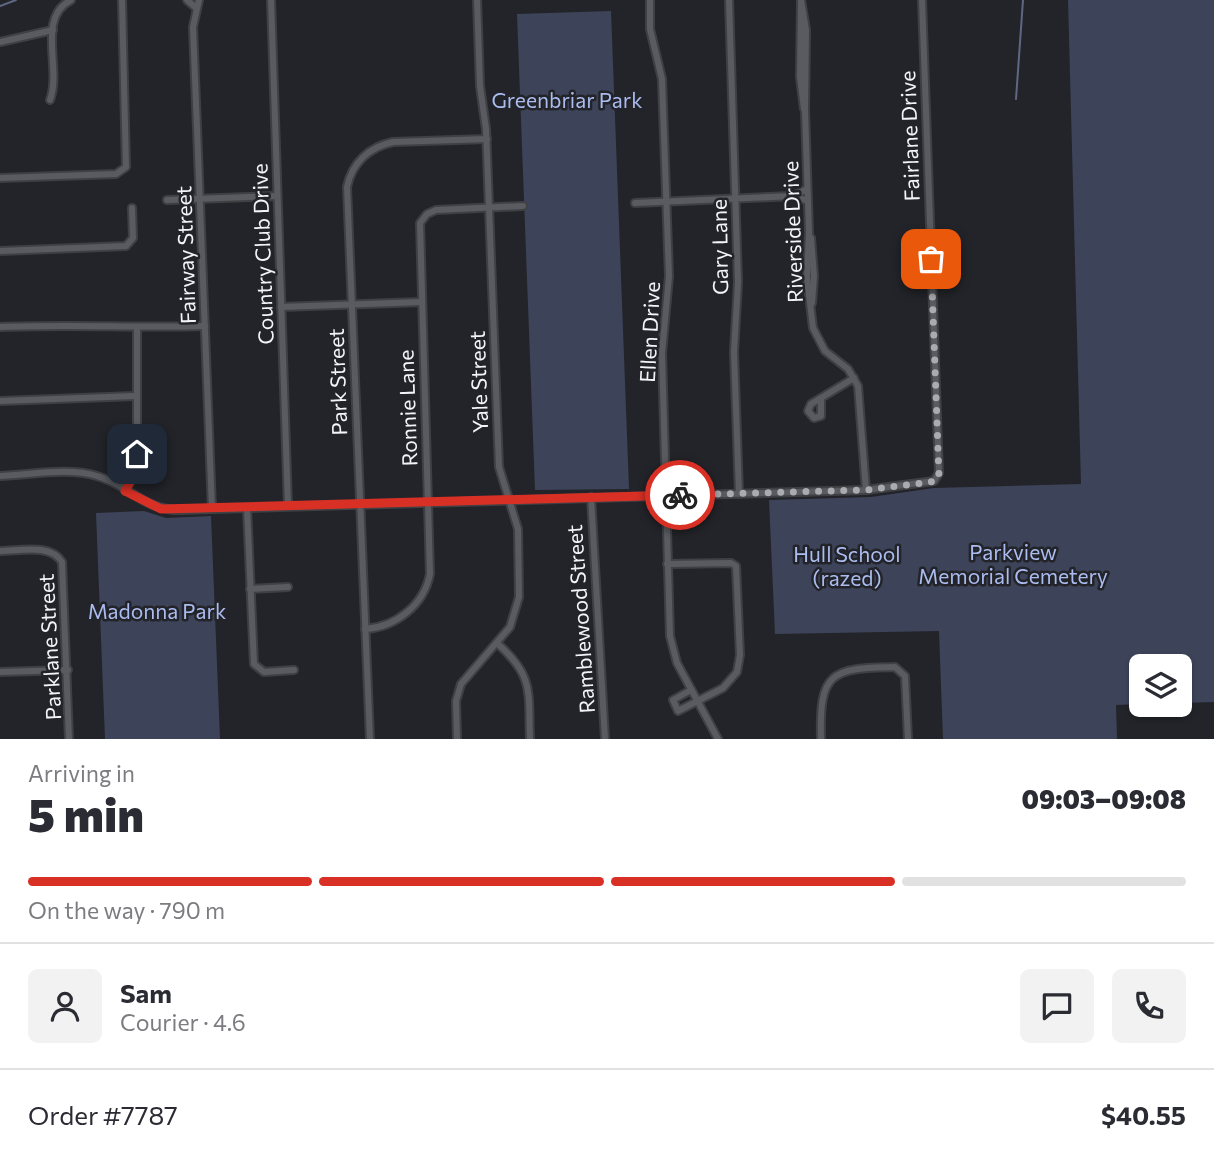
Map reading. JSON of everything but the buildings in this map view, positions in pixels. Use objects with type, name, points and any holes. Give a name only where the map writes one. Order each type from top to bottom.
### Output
[{"type":"street","points":[[50,100],[55,82],[53,30],[56,10],[71,0]]},
{"type":"street","points":[[0,178],[116,174],[124,170],[128,161],[122,0]]},
{"type":"street","points":[[187,0],[197,4]]},
{"type":"street","name":"Country Club Drive","points":[[271,0],[288,506]]},
{"type":"street","name":"Yale Street","points":[[457,739],[456,703],[461,684],[513,622],[519,597],[518,529],[506,499],[499,462],[487,139],[480,86],[477,0]]},
{"type":"street","name":"Ellen Drive","points":[[650,0],[650,29],[662,79],[669,290],[662,353],[671,647],[718,739]]},
{"type":"street","name":"Gary Lane","points":[[729,0],[738,282],[734,352],[739,493]]},
{"type":"street","name":"Riverside Drive","points":[[801,0],[806,43],[809,232],[806,251],[813,328],[820,344],[853,378],[862,400],[866,490]]},
{"type":"street","name":"Fairlane Drive","points":[[866,490],[936,480],[939,473],[922,0]]},
{"type":"street","name":"Fairway Street","points":[[197,4],[193,26],[212,509]]},
{"type":"street","points":[[0,42],[53,30]]},
{"type":"street","name":"Park Street","points":[[370,739],[347,187],[358,163],[373,149],[393,142],[487,139]]},
{"type":"street","points":[[635,203],[793,196],[807,190]]},
{"type":"street","points":[[167,200],[277,196]]},
{"type":"street","points":[[793,196],[808,201]]},
{"type":"street","name":"Ronnie Lane","points":[[365,629],[396,621],[415,604],[425,590],[431,569],[418,231],[424,217],[436,210],[523,206]]},
{"type":"street","points":[[0,251],[124,246],[130,243],[133,236],[132,208]]},
{"type":"street","points":[[281,306],[421,302]]},
{"type":"street","points":[[0,327],[73,324],[137,328],[205,326]]},
{"type":"street","points":[[125,491],[137,461],[137,328]]},
{"type":"street","points":[[821,400],[833,388],[853,378]]},
{"type":"street","points":[[0,401],[135,396]]},
{"type":"street","points":[[0,476],[89,474],[104,478],[161,509],[866,490]]},
{"type":"street","name":"Ramblewood Street","points":[[591,497],[605,739]]},
{"type":"street","points":[[247,508],[254,667],[264,672],[294,670]]},
{"type":"street","name":"Parklane Street","points":[[0,551],[46,550],[58,555],[63,567],[69,739]]},
{"type":"street","points":[[667,564],[732,563],[736,566],[739,667],[728,684],[678,711],[673,700],[691,690]]},
{"type":"street","points":[[250,589],[288,587]]},
{"type":"street","points":[[498,643],[519,664],[526,677],[530,739]]},
{"type":"street","points":[[821,739],[820,704],[831,680],[850,668],[895,667],[905,676],[908,739]]},
{"type":"street","points":[[0,672],[68,670]]},
{"type":"green space","name":"Parkview Memorial Cemetery","points":[[1068,0],[1214,0],[1214,702],[1192,703],[1192,654],[1129,654],[1129,704],[1116,705],[1117,739],[943,739],[939,631],[775,634],[769,500],[871,497],[934,488],[1081,484]]},
{"type":"green space","name":"Greenbriar Park","points":[[611,11],[629,489],[535,490],[517,14]]},
{"type":"green space","name":"Madonna Park","points":[[144,511],[166,518],[211,516],[220,739],[105,739],[96,513]]},
{"type":"waterway","points":[[0,6],[16,0]]},
{"type":"waterway","points":[[1016,99],[1023,0]]},
{"type":"way so far","points":[[680,495],[881,489],[931,482],[939,477],[931,259]]},
{"type":"route","points":[[137,454],[134,476],[125,491],[152,507],[161,509],[680,495]]},
{"type":"park label","name":"Hull School (razed)","points":[[847,565]]}]
